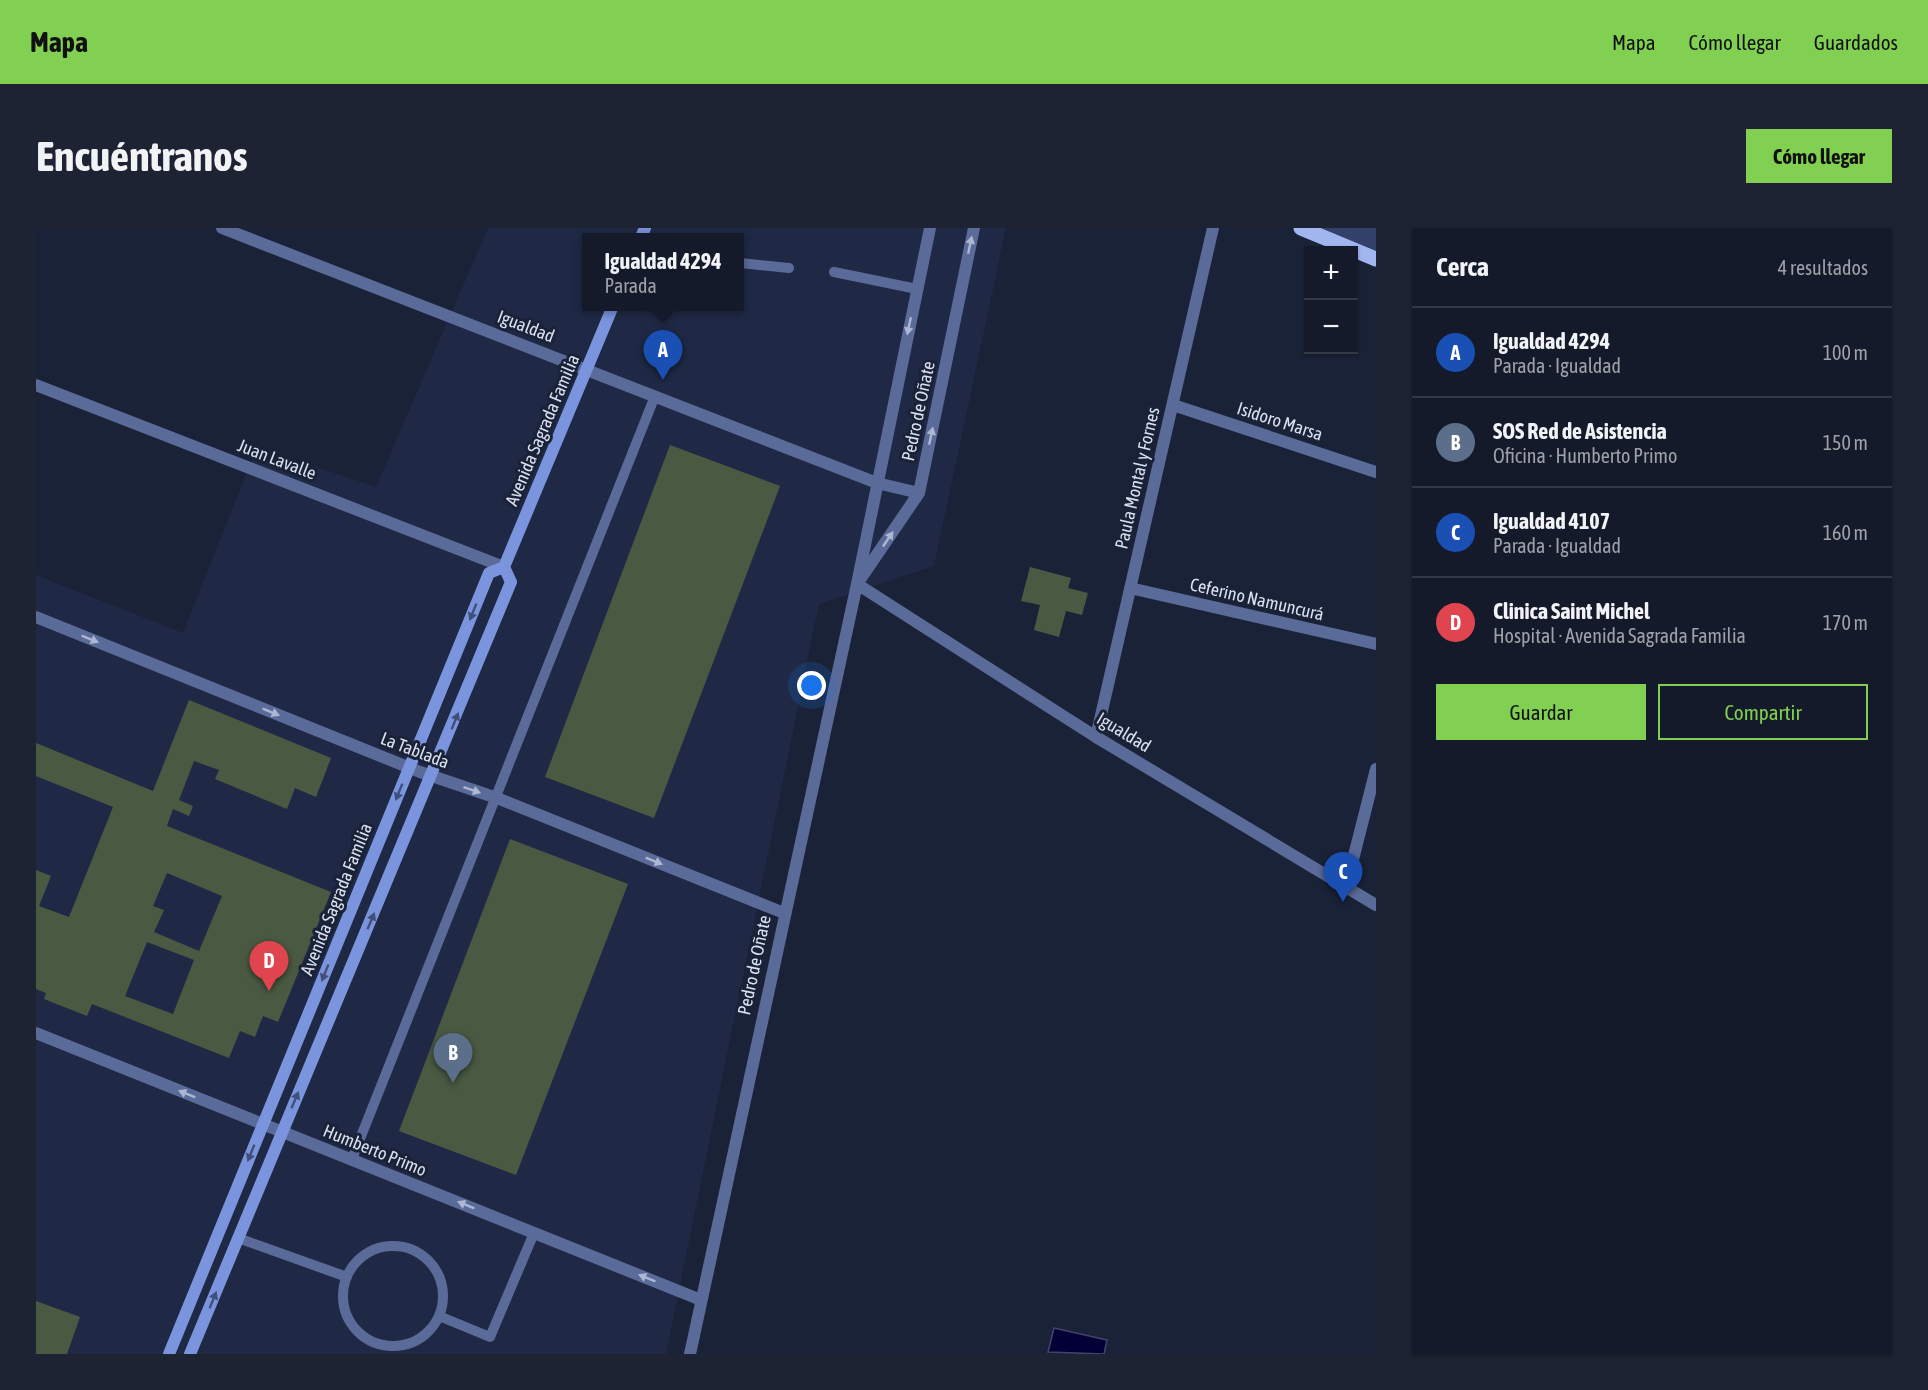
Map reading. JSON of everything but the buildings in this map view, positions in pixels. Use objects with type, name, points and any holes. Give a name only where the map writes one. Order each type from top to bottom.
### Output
[{"type":"main road","points":[[1301,228],[1376,260]]},
{"type":"main road","name":"Avenida Sagrada Familia","points":[[168,1354],[489,573],[504,567],[611,311]]},
{"type":"main road","name":"Avenida Sagrada Familia","points":[[190,1354],[511,582],[504,567]]},
{"type":"street","name":"Igualdad","points":[[222,228],[877,483],[919,493]]},
{"type":"street","name":"Pedro de Oñate","points":[[690,1354],[857,584],[930,228]]},
{"type":"street","name":"Pedro de Oñate","points":[[857,584],[919,493],[974,228]]},
{"type":"street","name":"Paula Montal y Fornes","points":[[1096,737],[1213,228]]},
{"type":"street","name":"Juan Lavalle","points":[[36,385],[504,567]]},
{"type":"street","name":"Isidoro Marsa","points":[[1173,405],[1376,472]]},
{"type":"street","name":"Igualdad","points":[[857,584],[1096,737],[1376,905]]},
{"type":"street","name":"Ceferino Namuncurá","points":[[1130,588],[1376,644]]},
{"type":"street","name":"La Tablada","points":[[36,617],[409,768],[496,798],[784,914]]},
{"type":"street","points":[[1346,887],[1376,769]]},
{"type":"street","name":"Humberto Primo","points":[[36,1033],[701,1300]]},
{"type":"lane","points":[[744,263],[789,268]]},
{"type":"lane","points":[[834,272],[917,289]]},
{"type":"lane","points":[[352,1159],[655,396]]},
{"type":"lane","points":[[440,1316],[490,1337],[534,1233]]},
{"type":"lane","points":[[238,1238],[347,1277]]},
{"type":"lane","points":[[387,1246],[404,1247],[420,1254],[433,1266],[441,1282],[443,1299],[440,1316],[431,1329],[419,1339],[404,1345],[388,1346],[373,1342],[360,1334],[350,1322],[344,1308],[343,1292],[347,1277],[356,1262],[370,1252],[387,1246]]},
{"type":"shaded area","points":[[488,228],[1006,228],[934,566],[819,604],[666,1354],[36,1354],[36,575],[183,633],[257,447],[376,487]]},
{"type":"shaded area","points":[[1301,228],[1376,228],[1376,259],[1358,252],[1358,246],[1345,246]]},
{"type":"shaded area","points":[[1054,1328],[1107,1340],[1104,1354],[1048,1352]]},
{"type":"place","name":"Igualdad 4294","points":[[663,380]]},
{"type":"place","name":"Igualdad 4107","points":[[1343,902]]},
{"type":"place","name":"Clinica Saint Michel","points":[[269,991]]},
{"type":"place","name":"SOS Red de Asistencia","points":[[453,1083]]}]
